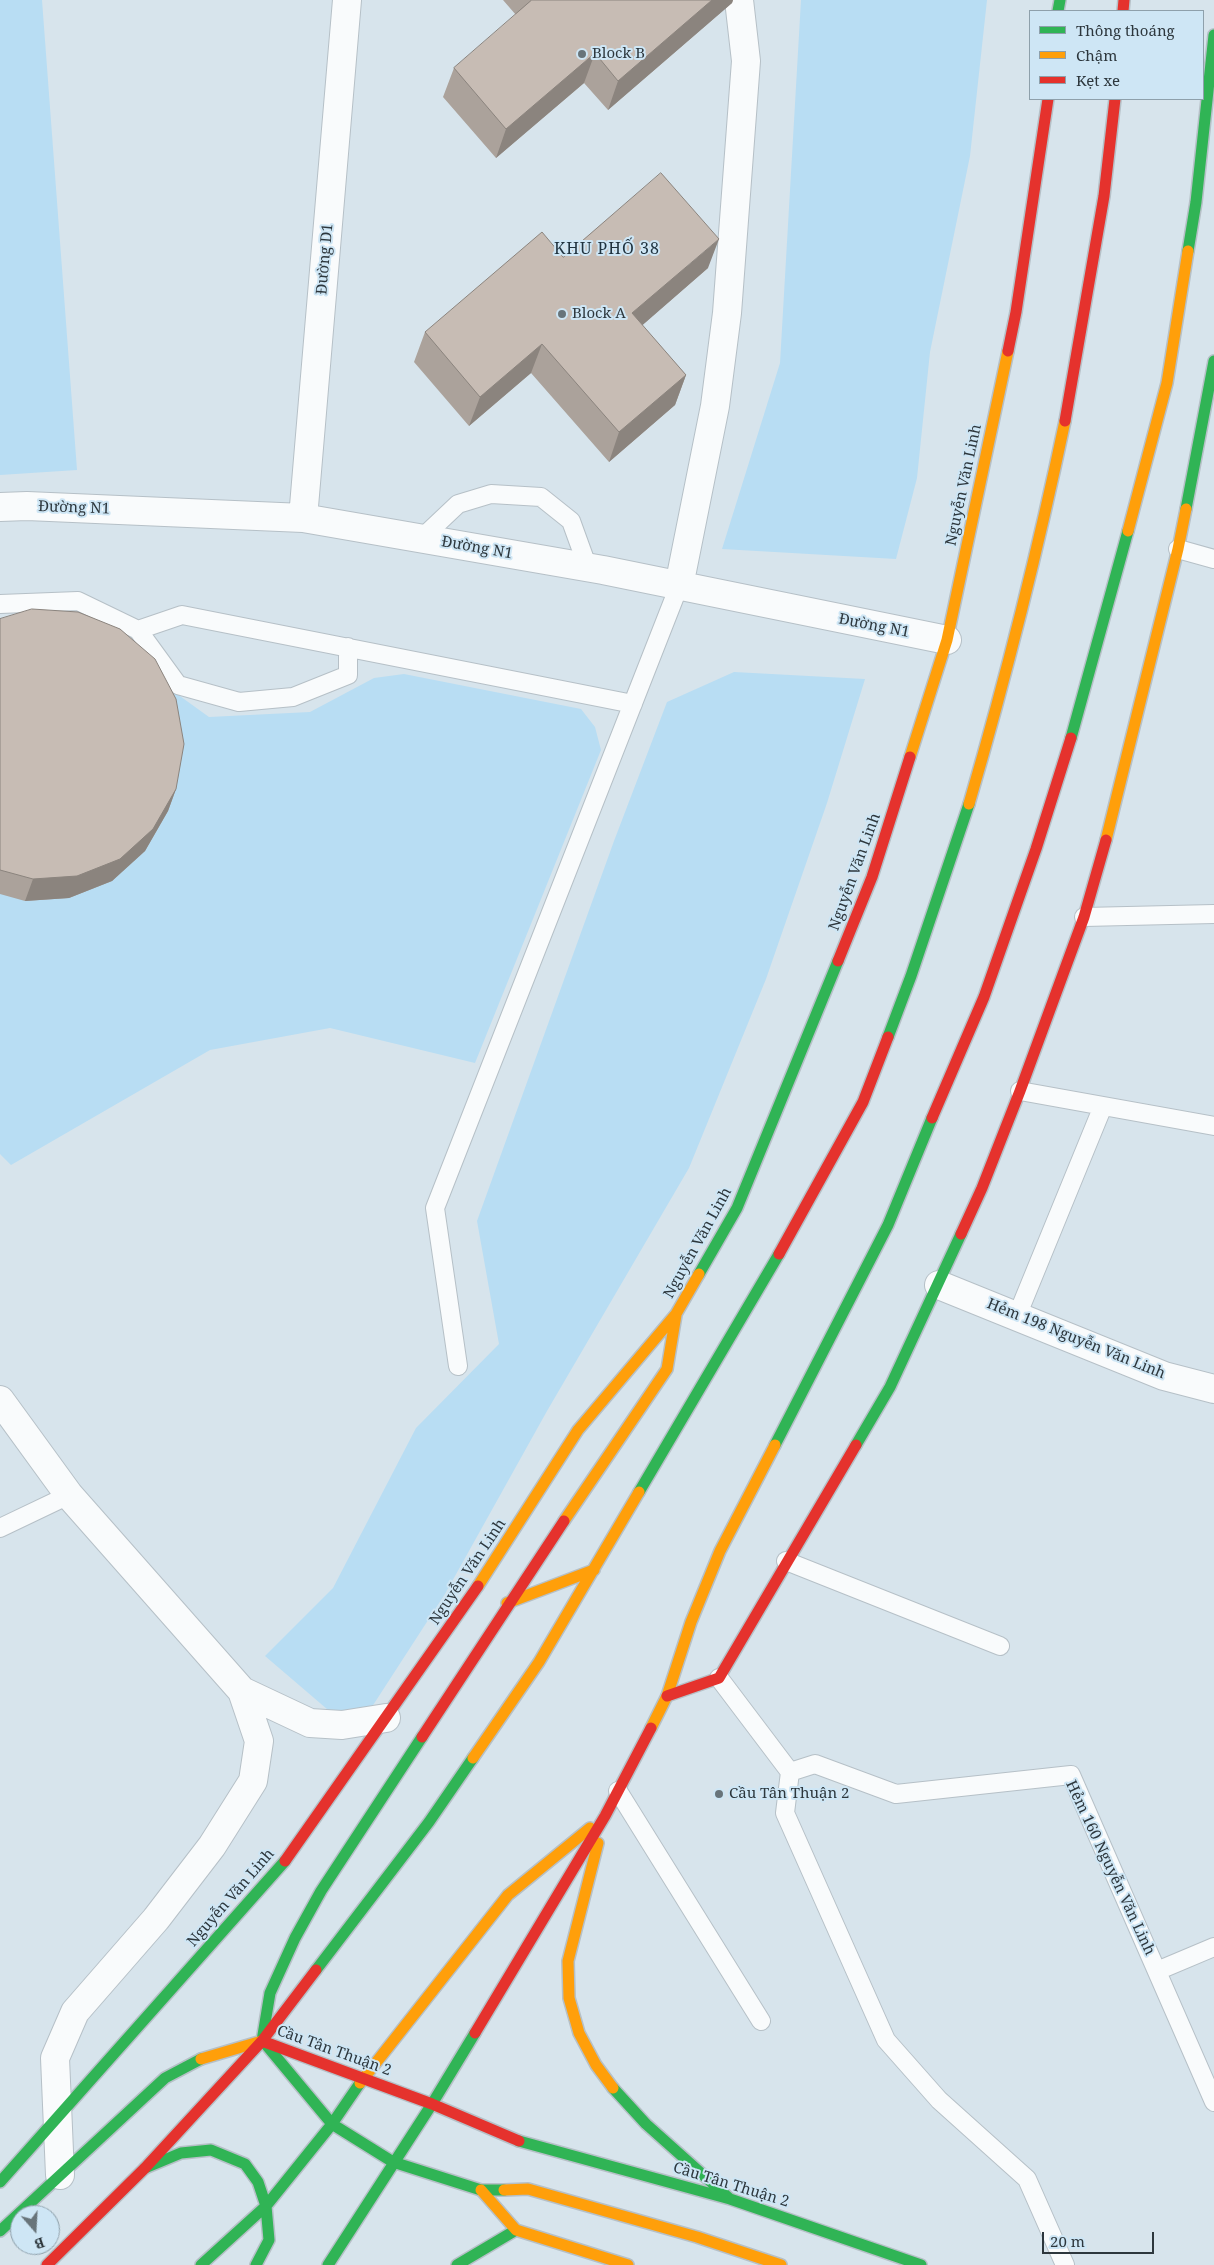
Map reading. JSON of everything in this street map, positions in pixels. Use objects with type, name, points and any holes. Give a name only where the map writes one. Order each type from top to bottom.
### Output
[{"type":"main road","points":[[328,2265],[432,2104],[605,1816],[618,1791],[667,1696],[691,1622],[720,1551],[888,1225],[984,997],[1036,849],[1082,706],[1167,383],[1196,202],[1214,35]]},
{"type":"main road","name":"Nguyễn Văn Linh","points":[[0,2182],[284,1863],[490,1568],[578,1430],[676,1314],[737,1208],[872,877],[947,640],[1016,312],[1048,100]]},
{"type":"main road","points":[[47,2265],[145,2168],[262,2041],[428,1822],[539,1662],[804,1212],[863,1102],[911,976],[965,817],[1003,688],[1042,531],[1075,371],[1104,196],[1115,100]]},
{"type":"main road","points":[[667,1696],[719,1678],[786,1561],[890,1387],[982,1188],[1084,917],[1117,803],[1178,549],[1214,361]]},
{"type":"main road","points":[[262,2041],[270,1993],[295,1938],[322,1891],[510,1602],[667,1369],[676,1314]]},
{"type":"main road","points":[[486,1616],[510,1602],[594,1570]]},
{"type":"main road","points":[[437,1644],[461,1630]]},
{"type":"main road","points":[[201,2265],[266,2206],[332,2124],[364,2077],[508,1895],[605,1816]]},
{"type":"main road","points":[[605,1816],[568,1960],[568,1993],[576,2028],[596,2064],[627,2107],[730,2199]]},
{"type":"main road","points":[[0,2232],[165,2078],[208,2056],[262,2041]]},
{"type":"main road","name":"Cầu Tân Thuận 2","points":[[262,2041],[364,2077],[432,2104],[510,2139],[730,2199],[921,2265]]},
{"type":"main road","name":"Cầu Tân Thuận 2","points":[[262,2041],[332,2124],[393,2162],[481,2190],[528,2189],[697,2237],[781,2265]]},
{"type":"main road","points":[[145,2168],[181,2153],[211,2150],[245,2164],[258,2182],[266,2206],[269,2240],[256,2265]]},
{"type":"main road","points":[[481,2190],[516,2230],[628,2265]]},
{"type":"main road","points":[[457,2265],[516,2230]]},
{"type":"street","name":"Đường D1","points":[[303,518],[346,0]]},
{"type":"street","points":[[680,586],[714,406],[727,313],[746,61],[739,0]]},
{"type":"street","name":"Đường N1","points":[[0,507],[27,506],[303,518],[588,568],[947,640]]},
{"type":"street","name":"Hẻm 198 Nguyễn Văn Linh","points":[[939,1284],[1164,1376],[1214,1389]]},
{"type":"street","points":[[0,1400],[69,1495],[242,1691],[259,1741],[253,1781],[212,1846],[156,1919],[75,2012],[55,2058],[60,2174]]},
{"type":"street","points":[[242,1691],[310,1723],[342,1725],[386,1718]]},
{"type":"lane","points":[[422,538],[458,504],[491,494],[541,497],[571,520],[588,568]]},
{"type":"lane","points":[[1178,549],[1214,559]]},
{"type":"lane","points":[[458,1366],[435,1208],[680,586]]},
{"type":"lane","points":[[0,604],[78,601],[138,630],[178,685],[239,702],[294,697],[348,675],[348,647]]},
{"type":"lane","points":[[138,630],[182,615],[633,704]]},
{"type":"lane","points":[[1084,917],[1214,914]]},
{"type":"lane","points":[[1020,1091],[1214,1126]]},
{"type":"lane","points":[[1017,1316],[1103,1106]]},
{"type":"lane","points":[[0,1528],[69,1495]]},
{"type":"lane","points":[[786,1561],[1000,1646]]},
{"type":"lane","points":[[719,1678],[790,1772],[785,1813],[886,2040],[939,2100],[1027,2179],[1065,2265]]},
{"type":"lane","name":"Hẻm 160 Nguyễn Văn Linh","points":[[790,1772],[815,1764],[896,1794],[1071,1775],[1157,1971],[1214,1947]]},
{"type":"lane","points":[[618,1791],[761,2021]]},
{"type":"lane","points":[[1157,1971],[1214,2102]]},
{"type":"shaded area","points":[[0,0],[42,0],[77,470],[0,475]]},
{"type":"shaded area","points":[[801,0],[987,0],[970,156],[930,352],[917,478],[896,559],[722,549],[780,363]]},
{"type":"shaded area","points":[[0,626],[127,658],[209,717],[310,712],[374,678],[404,674],[581,709],[595,727],[601,750],[475,1063],[330,1028],[210,1050],[11,1165],[0,1154]]},
{"type":"shaded area","points":[[734,672],[865,679],[827,803],[766,979],[689,1168],[547,1411],[445,1594],[355,1733],[265,1656],[333,1588],[416,1428],[499,1344],[477,1221],[614,841],[667,702]]},
{"type":"building","name":"Block B","points":[[532,0],[712,0],[618,81],[595,53],[506,129],[454,68]]},
{"type":"building","name":"Block A","points":[[661,173],[719,239],[632,313],[686,375],[619,432],[542,344],[480,397],[425,332],[542,232],[563,257]]},
{"type":"building","points":[[32,609],[78,612],[120,629],[155,659],[176,699],[184,744],[176,789],[153,829],[120,859],[77,876],[33,879],[0,870],[0,619]]},
{"type":"traffic: fast","points":[[1058,10],[1060,0]]},
{"type":"traffic: fast","points":[[1188,251],[1196,202],[1214,35]]},
{"type":"traffic: fast","points":[[1186,509],[1214,361]]},
{"type":"traffic: fast","points":[[1071,738],[1128,531]]},
{"type":"traffic: fast","points":[[888,1037],[911,976],[969,804]]},
{"type":"traffic: fast","points":[[699,1274],[737,1208],[838,961]]},
{"type":"traffic: fast","points":[[775,1445],[888,1225],[932,1118]]},
{"type":"traffic: fast","points":[[856,1445],[890,1387],[961,1234]]},
{"type":"traffic: fast","points":[[639,1492],[779,1254]]},
{"type":"traffic: fast","points":[[262,2041],[270,1993],[295,1938],[321,1891],[422,1737]]},
{"type":"traffic: fast","points":[[316,1970],[429,1822],[473,1758]]},
{"type":"traffic: fast","points":[[0,2182],[285,1861]]},
{"type":"traffic: fast","points":[[328,2265],[432,2104],[475,2033]]},
{"type":"traffic: fast","points":[[263,2041],[332,2124],[393,2162],[481,2190],[504,2190]]},
{"type":"traffic: fast","points":[[0,2231],[165,2078],[201,2059]]},
{"type":"traffic: fast","points":[[201,2265],[266,2206],[332,2124],[360,2083]]},
{"type":"traffic: fast","points":[[613,2088],[646,2124],[730,2199]]},
{"type":"traffic: fast","points":[[519,2141],[730,2199],[921,2265]]},
{"type":"traffic: fast","points":[[145,2168],[181,2153],[211,2150],[245,2164],[258,2182],[266,2206],[269,2240],[256,2265]]},
{"type":"traffic: fast","points":[[457,2265],[516,2230]]},
{"type":"traffic: slow","points":[[1128,531],[1167,383],[1188,251]]},
{"type":"traffic: slow","points":[[910,757],[947,640],[1008,351]]},
{"type":"traffic: slow","points":[[969,804],[1021,613],[1065,421]]},
{"type":"traffic: slow","points":[[1106,840],[1178,549],[1186,509]]},
{"type":"traffic: slow","points":[[478,1586],[578,1430],[676,1314],[699,1274]]},
{"type":"traffic: slow","points":[[564,1521],[667,1369],[676,1315]]},
{"type":"traffic: slow","points":[[651,1728],[667,1696],[691,1622],[720,1551],[775,1445]]},
{"type":"traffic: slow","points":[[473,1758],[539,1662],[639,1492]]},
{"type":"traffic: slow","points":[[507,1603],[594,1570]]},
{"type":"traffic: slow","points":[[360,2083],[508,1895],[590,1828]]},
{"type":"traffic: slow","points":[[598,1843],[568,1961],[569,1998],[579,2033],[596,2065],[613,2088]]},
{"type":"traffic: slow","points":[[201,2059],[262,2041]]},
{"type":"traffic: slow","points":[[504,2190],[528,2189],[697,2237],[781,2265]]},
{"type":"traffic: slow","points":[[481,2190],[516,2230],[628,2265]]},
{"type":"traffic: jam","points":[[1123,10],[1124,0]]},
{"type":"traffic: jam","points":[[1008,351],[1016,312],[1048,100]]},
{"type":"traffic: jam","points":[[1065,421],[1104,196],[1115,100]]},
{"type":"traffic: jam","points":[[932,1118],[984,997],[1036,849],[1071,738]]},
{"type":"traffic: jam","points":[[838,961],[872,877],[910,757]]},
{"type":"traffic: jam","points":[[961,1234],[982,1188],[1020,1091],[1084,917],[1106,840]]},
{"type":"traffic: jam","points":[[779,1254],[863,1102],[888,1037]]},
{"type":"traffic: jam","points":[[667,1696],[719,1678],[856,1445]]},
{"type":"traffic: jam","points":[[422,1737],[564,1521]]},
{"type":"traffic: jam","points":[[285,1861],[478,1586]]},
{"type":"traffic: jam","points":[[475,2033],[605,1816],[651,1728]]},
{"type":"traffic: jam","points":[[47,2265],[145,2168],[262,2041],[316,1970]]},
{"type":"traffic: jam","points":[[262,2041],[432,2104],[519,2141]]},
{"type":"place","name":"Block B","points":[[582,54]]},
{"type":"place","name":"Block A","points":[[562,314]]},
{"type":"place","name":"Cầu Tân Thuận 2","points":[[719,1794]]},
{"type":"district","name":"KHU PHỐ 38","points":[[607,249]]}]
